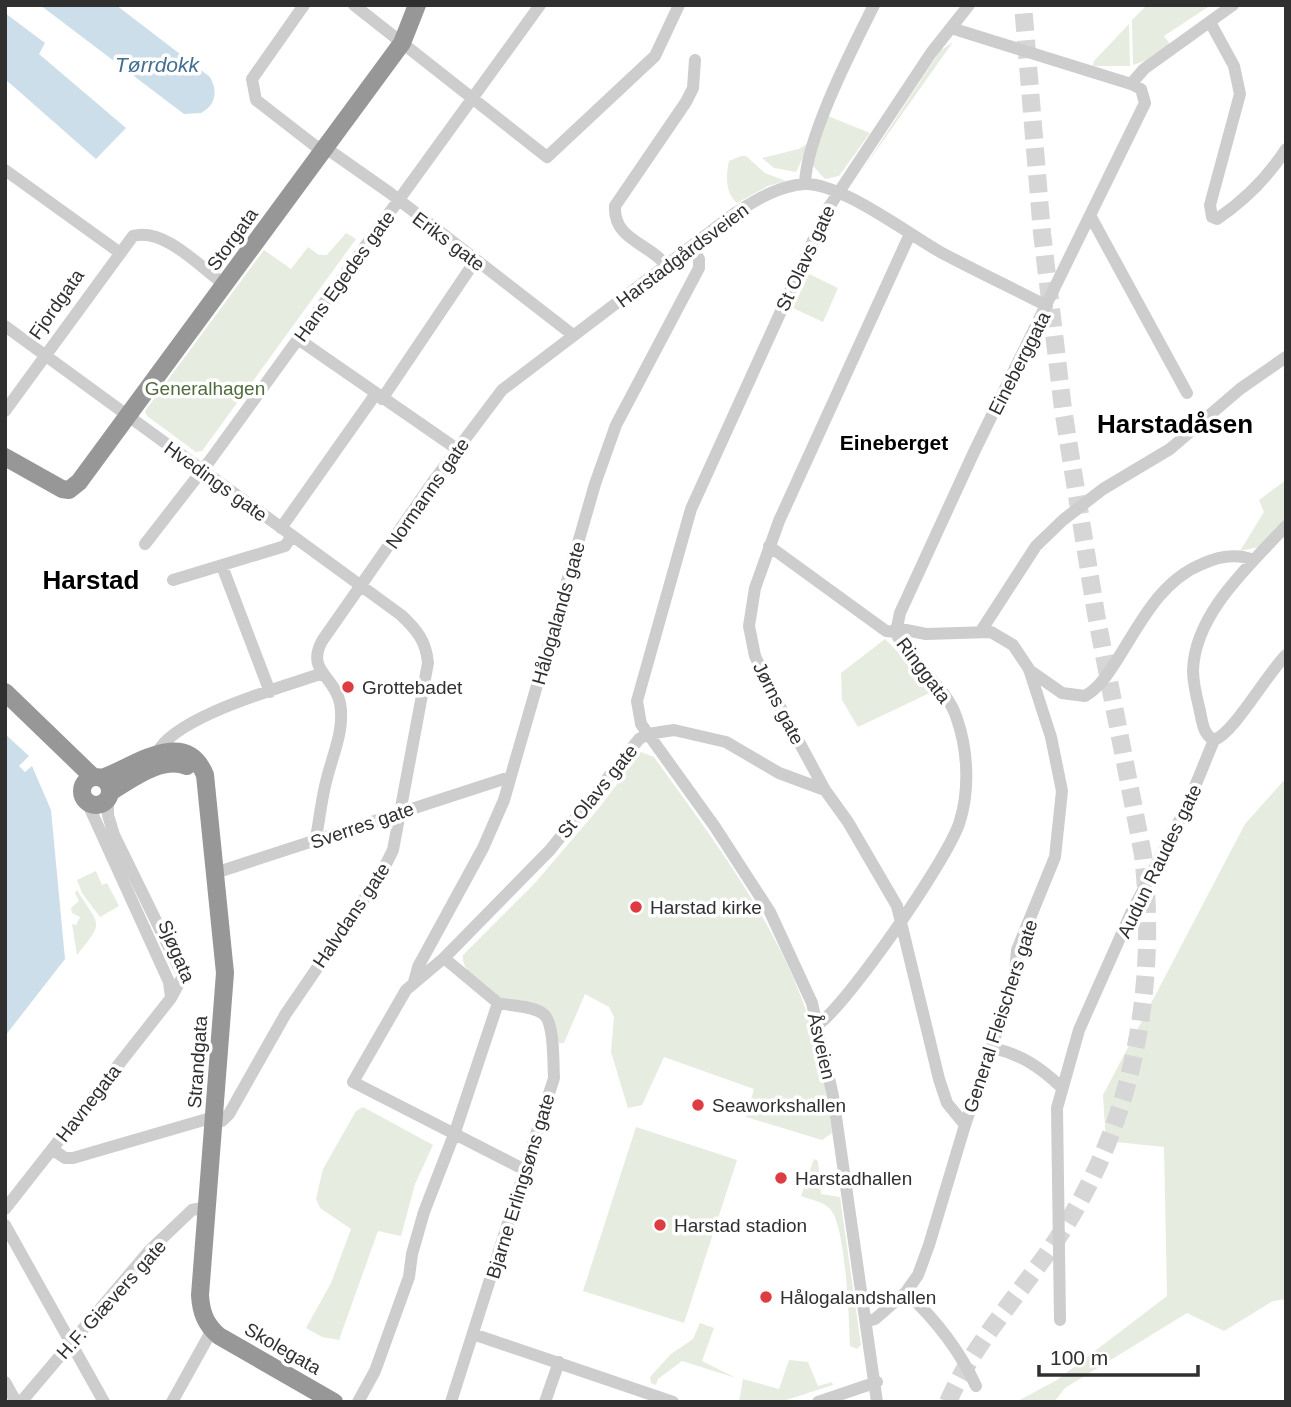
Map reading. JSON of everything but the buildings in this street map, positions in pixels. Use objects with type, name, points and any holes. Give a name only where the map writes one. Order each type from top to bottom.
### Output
[{"type":"highway","name":"Storgata","points":[[5,457],[52,484],[69,490],[86,474],[402,43],[417,5]]},
{"type":"highway","name":"Sjøgata","points":[[5,692],[64,752],[73,756],[97,789]]},
{"type":"highway","points":[[97,789],[157,753],[185,753]]},
{"type":"highway","name":"Strandgata","points":[[185,753],[202,768],[225,973],[200,1295],[202,1311],[212,1330]]},
{"type":"highway","points":[[97,789],[157,766],[178,762],[195,774],[206,796]]},
{"type":"highway","name":"Skolegata","points":[[212,1330],[334,1402]]},
{"type":"street","points":[[304,5],[257,71],[252,90],[265,108],[314,145],[324,149]]},
{"type":"street","points":[[354,5],[547,157],[655,56],[680,5]]},
{"type":"street","name":"Hans Egedes gate","points":[[145,544],[298,339],[540,5]]},
{"type":"street","points":[[805,184],[805,166],[834,91],[874,5]]},
{"type":"street","name":"St Olavs gate","points":[[444,958],[550,850],[632,746],[648,734],[638,718],[637,701],[684,528],[837,191],[969,5]]},
{"type":"street","points":[[951,28],[1131,84],[1144,69],[1233,5]]},
{"type":"street","points":[[1210,22],[1227,52],[1240,87],[1233,126],[1210,205],[1212,217],[1223,215],[1251,192],[1271,171],[1286,149]]},
{"type":"street","points":[[667,266],[660,257],[621,232],[614,220],[615,206],[686,102],[693,88],[695,60]]},
{"type":"street","name":"Eineberggata","points":[[896,630],[900,613],[969,463],[1143,112],[1144,96],[1140,89],[1131,84]]},
{"type":"street","name":"Eriks gate","points":[[324,149],[390,193],[398,202],[573,335]]},
{"type":"street","points":[[5,170],[119,252]]},
{"type":"street","name":"Harstadgårdsveien","points":[[573,335],[761,196],[805,184],[837,191],[910,234],[1047,306]]},
{"type":"street","points":[[1091,217],[1187,393]]},
{"type":"street","name":"Fjordgata","points":[[5,411],[133,236],[150,234],[163,239],[224,285]]},
{"type":"street","name":"Jørns gate","points":[[910,234],[769,547],[749,609],[751,642],[771,690],[825,790],[861,844],[902,918],[939,1079],[947,1103],[965,1125]]},
{"type":"street","name":"Hålogalands gate","points":[[455,1132],[353,1082],[414,982],[418,967],[484,848],[504,800],[595,484],[616,425],[699,268],[699,259],[692,247]]},
{"type":"street","points":[[173,580],[285,546],[286,532],[475,261]]},
{"type":"street","name":"Hvedings gate","points":[[5,327],[401,615],[422,638]]},
{"type":"street","name":"Normanns gate","points":[[323,673],[315,654],[457,449],[502,390],[573,335]]},
{"type":"street","points":[[298,339],[457,449]]},
{"type":"street","points":[[981,631],[1036,546],[1063,520],[1102,489],[1170,450],[1240,389],[1286,357]]},
{"type":"street","points":[[1213,740],[1204,730],[1196,694],[1193,668],[1196,652],[1214,611],[1254,560],[1286,526]]},
{"type":"street","name":"Ringgata","points":[[769,547],[886,631],[896,630],[905,648],[950,702],[962,737],[966,778],[959,825],[902,918],[840,1004],[819,1024]]},
{"type":"street","points":[[1029,669],[1062,693],[1085,696],[1106,677],[1161,594],[1175,579],[1220,557],[1243,556],[1254,560]]},
{"type":"street","points":[[222,566],[270,692]]},
{"type":"street","name":"General Fleischers gate","points":[[868,1321],[876,1319],[905,1292],[918,1275],[929,1245],[965,1125],[1014,981],[1017,950],[1058,841],[1062,791],[1051,737],[1029,669],[1013,645],[991,632],[926,634],[896,630]]},
{"type":"street","name":"Halvdans gate","points":[[213,1120],[222,1121],[229,1114],[292,1005],[380,876],[393,850],[428,663],[422,638]]},
{"type":"street","name":"Audun Raudes gate","points":[[1060,1320],[1057,1108],[1079,1030],[1131,912],[1187,806],[1213,740],[1229,731],[1268,673],[1286,654]]},
{"type":"street","points":[[157,753],[161,745],[183,726],[323,673],[332,682],[340,702],[341,719],[317,832],[320,839]]},
{"type":"street","points":[[183,726],[185,753]]},
{"type":"street","points":[[648,734],[674,730],[726,742],[779,773],[825,790]]},
{"type":"street","name":"Åsveien","points":[[648,734],[715,827],[770,912],[798,969],[819,1024],[868,1321],[877,1382],[877,1402]]},
{"type":"street","name":"Sverres gate","points":[[215,873],[510,778]]},
{"type":"street","name":"Sjøgata","points":[[97,789],[169,982],[171,998]]},
{"type":"street","name":"Sjøgata","points":[[97,789],[114,835],[183,976],[171,998]]},
{"type":"street","points":[[358,1402],[375,1371],[412,1269],[413,1246],[498,1003],[444,958]]},
{"type":"street","name":"Hålogalands gate","points":[[414,982],[444,958]]},
{"type":"street","name":"Havnegata","points":[[5,1209],[171,998]]},
{"type":"street","name":"Bjarne Erlingsøns gate","points":[[451,1402],[554,1078],[550,1026],[541,1012],[498,1003]]},
{"type":"street","points":[[993,1048],[1017,1054],[1038,1066],[1061,1087]]},
{"type":"street","points":[[52,1149],[65,1158],[73,1158],[213,1120]]},
{"type":"street","points":[[455,1132],[525,1170]]},
{"type":"street","name":"H.F. Giævers gate","points":[[19,1402],[150,1250],[192,1210],[207,1207]]},
{"type":"street","points":[[5,1225],[104,1402]]},
{"type":"street","points":[[905,1292],[939,1327],[958,1352],[976,1386]]},
{"type":"street","points":[[172,1402],[212,1330]]},
{"type":"street","points":[[473,1334],[559,1362],[640,1396],[673,1402]]},
{"type":"street","points":[[545,1402],[559,1362]]},
{"type":"street","points":[[5,1382],[19,1402]]},
{"type":"street","points":[[818,1402],[877,1382]]},
{"type":"green space","points":[[1147,5],[1211,5],[1164,36],[1170,44],[1147,60],[1133,65],[1132,20]]},
{"type":"green space","points":[[1129,24],[1130,66],[1093,66],[1094,61]]},
{"type":"green space","points":[[953,42],[861,172],[940,51]]},
{"type":"green space","points":[[828,116],[870,133],[839,176],[825,179],[813,166],[814,153]]},
{"type":"green space","points":[[811,141],[796,172],[774,168],[762,158],[799,149]]},
{"type":"green space","points":[[746,156],[765,173],[786,181],[768,186],[737,203],[728,189],[727,172],[729,161]]},
{"type":"green space","name":"Generalhagen","points":[[346,233],[356,239],[202,451],[196,452],[147,416],[145,411],[264,250],[291,269],[308,247],[319,255],[327,255]]},
{"type":"green space","points":[[809,274],[838,288],[823,322],[793,308]]},
{"type":"green space","points":[[1286,480],[1286,520],[1263,546],[1240,551],[1264,512],[1259,500]]},
{"type":"green space","points":[[885,639],[936,690],[858,727],[842,700],[841,673]]},
{"type":"green space","points":[[641,752],[654,757],[727,861],[771,932],[789,969],[805,1008],[823,1070],[832,1133],[822,1140],[746,1117],[754,1089],[664,1057],[642,1105],[628,1108],[611,1052],[614,1017],[609,1007],[585,994],[564,1043],[556,1043],[554,1026],[484,986],[472,976],[465,965],[463,955],[535,883],[599,808]]},
{"type":"green space","points":[[1286,778],[1286,1299],[1273,1301],[1224,1331],[1187,1313],[1065,1388],[1054,1402],[1016,1402],[1057,1380],[1167,1296],[1164,1147],[1106,1141],[1103,1095],[1245,824]]},
{"type":"green space","points":[[96,871],[102,885],[107,883],[119,906],[100,917],[82,893],[77,880]]},
{"type":"green space","points":[[77,890],[94,917],[96,928],[77,955],[72,924],[76,925],[80,917],[72,913],[71,908],[79,901],[75,893]]},
{"type":"green space","points":[[363,1107],[433,1145],[415,1184],[401,1236],[378,1231],[339,1340],[322,1337],[306,1328],[331,1283],[351,1229],[320,1208],[316,1199],[323,1169],[356,1111]]},
{"type":"green space","name":"Harstad stadion","points":[[636,1127],[737,1160],[684,1323],[583,1291]]},
{"type":"green space","points":[[814,1159],[818,1161],[821,1194],[840,1197],[861,1345],[857,1349],[850,1346],[846,1275],[836,1220],[825,1205],[801,1196]]},
{"type":"green space","points":[[700,1323],[714,1328],[702,1361],[736,1378],[682,1361],[658,1379],[656,1385],[651,1383],[650,1377],[671,1354],[693,1339]]},
{"type":"green space","points":[[789,1360],[808,1362],[818,1386],[832,1382],[833,1385],[780,1402],[739,1402],[743,1379],[779,1389]]},
{"type":"water","name":"Tørrdokk","points":[[40,5],[116,5],[210,77],[215,92],[213,102],[201,113],[184,114]]},
{"type":"water","points":[[5,13],[45,43],[39,54],[126,128],[96,159],[5,79]]},
{"type":"water","points":[[5,734],[29,756],[19,766],[25,772],[32,766],[51,810],[65,959],[5,1036]]},
{"type":"tunnel","points":[[948,1402],[984,1338],[1057,1239],[1105,1150],[1122,1103],[1134,1055],[1147,956],[1143,855],[1096,614],[1063,409],[1042,233],[1023,5]]},
{"type":"place","name":"Grottebadet","points":[[348,687]]},
{"type":"place","name":"Harstad kirke","points":[[636,907]]},
{"type":"place","name":"Seaworkshallen","points":[[698,1105]]},
{"type":"place","name":"Harstadhallen","points":[[781,1178]]},
{"type":"place","name":"Harstad stadion","points":[[660,1225]]},
{"type":"place","name":"Hålogalandshallen","points":[[766,1297]]},
{"type":"district","name":"Harstadåsen","points":[[1175,424]]},
{"type":"district","name":"Eineberget","points":[[894,443]]},
{"type":"district","name":"Harstad","points":[[91,580]]}]
